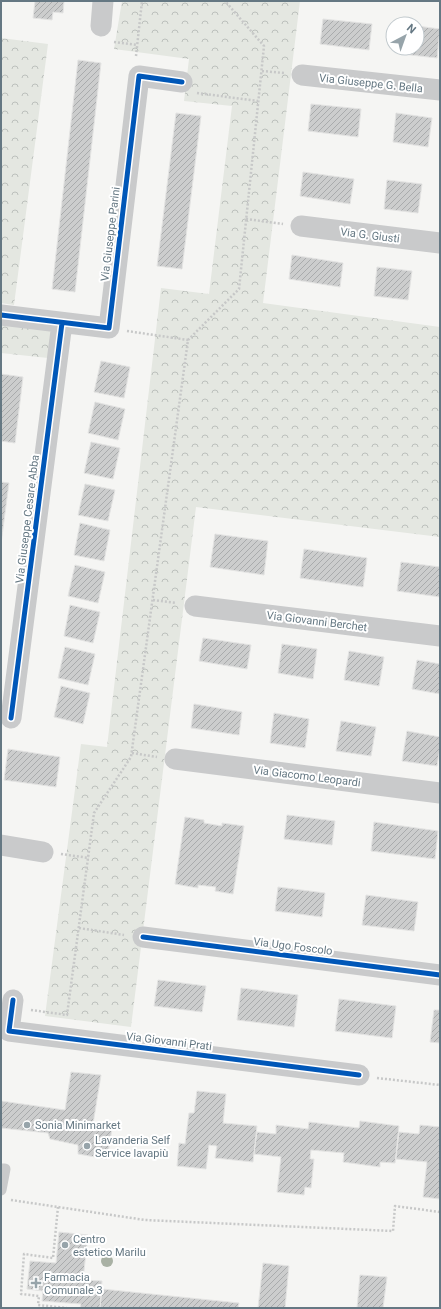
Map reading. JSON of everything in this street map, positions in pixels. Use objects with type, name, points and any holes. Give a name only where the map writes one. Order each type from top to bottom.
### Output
[{"type":"street","points":[[101,26],[104,1]]},
{"type":"street","name":"Via Giuseppe G. Bella","points":[[302,75],[440,90]]},
{"type":"street","points":[[139,76],[182,82]]},
{"type":"street","name":"Via Giuseppe Parini","points":[[109,328],[139,76]]},
{"type":"street","name":"Via G. Giusti","points":[[301,226],[440,244]]},
{"type":"street","points":[[1,315],[109,328]]},
{"type":"street","name":"Via Giuseppe Cesare Abba","points":[[11,718],[62,323]]},
{"type":"street","name":"Via Giovanni Berchet","points":[[195,606],[440,636]]},
{"type":"street","name":"Via Giacomo Leopardi","points":[[175,759],[440,793]]},
{"type":"street","points":[[1,845],[43,852]]},
{"type":"street","name":"Via Ugo Foscolo","points":[[143,937],[440,975]]},
{"type":"street","name":"Via Giovanni Prati","points":[[12,1004],[8,1031],[358,1075]]},
{"type":"lane","points":[[1,1169],[5,1169],[1,1190]]},
{"type":"path","points":[[139,76],[134,66],[142,1]]},
{"type":"path","points":[[12,1004],[68,1015],[94,813],[131,757],[132,753],[188,340],[239,288],[264,46],[225,1]]},
{"type":"path","points":[[182,82],[190,92],[258,102]]},
{"type":"path","points":[[246,219],[301,226]]},
{"type":"path","points":[[109,328],[188,340]]},
{"type":"path","points":[[132,753],[175,759]]},
{"type":"path","points":[[43,852],[88,858]]},
{"type":"path","points":[[79,928],[143,937]]},
{"type":"path","points":[[358,1075],[440,1085]]},
{"type":"path","points":[[8,1200],[145,1220],[392,1231],[395,1206],[440,1212]]},
{"type":"path","points":[[58,1207],[53,1258],[24,1254],[21,1294],[38,1296],[38,1305],[66,1308]]},
{"type":"green space","points":[[122,1],[300,1],[263,303],[440,327],[440,537],[196,507],[131,1027],[45,1016],[81,744],[107,747],[161,288],[209,294],[232,106],[184,101],[189,59],[114,49]]},
{"type":"green space","points":[[1,38],[48,44],[14,305],[1,303]]},
{"type":"green space","points":[[1,324],[52,330],[48,358],[1,353]]},
{"type":"building","points":[[35,1],[64,1],[63,13],[53,12],[52,20],[33,18]]},
{"type":"building","points":[[323,19],[372,24],[369,50],[320,44]]},
{"type":"building","points":[[425,27],[440,29],[437,58],[420,56],[425,56]]},
{"type":"building","points":[[78,60],[101,63],[75,292],[52,289]]},
{"type":"building","points":[[311,104],[361,109],[358,137],[308,131]]},
{"type":"building","points":[[176,113],[201,116],[182,269],[157,266]]},
{"type":"building","points":[[396,113],[432,118],[428,147],[393,142]]},
{"type":"building","points":[[303,172],[354,179],[350,204],[300,196]]},
{"type":"building","points":[[387,180],[422,184],[418,213],[384,209]]},
{"type":"building","points":[[292,255],[343,263],[340,287],[289,279]]},
{"type":"building","points":[[377,267],[412,271],[408,300],[374,296]]},
{"type":"building","points":[[101,361],[130,367],[124,398],[94,392]]},
{"type":"building","points":[[1,374],[23,377],[15,443],[1,441]]},
{"type":"building","points":[[95,402],[125,409],[118,440],[88,433]]},
{"type":"building","points":[[91,442],[120,448],[113,479],[84,473]]},
{"type":"building","points":[[1,482],[9,483],[1,544]]},
{"type":"building","points":[[85,484],[115,490],[108,521],[78,515]]},
{"type":"building","points":[[80,523],[110,530],[104,561],[74,555]]},
{"type":"building","points":[[215,534],[268,541],[264,575],[210,567]]},
{"type":"building","points":[[304,549],[367,558],[363,587],[300,578]]},
{"type":"building","points":[[401,562],[440,567],[440,597],[397,591]]},
{"type":"building","points":[[75,565],[105,572],[98,603],[68,596]]},
{"type":"building","points":[[70,605],[100,612],[93,643],[64,636]]},
{"type":"building","points":[[203,638],[251,645],[247,669],[199,661]]},
{"type":"building","points":[[282,644],[317,649],[313,679],[278,673]]},
{"type":"building","points":[[65,647],[95,654],[88,685],[58,678]]},
{"type":"building","points":[[349,651],[384,657],[379,686],[344,680]]},
{"type":"building","points":[[417,660],[440,664],[440,694],[412,689]]},
{"type":"building","points":[[61,686],[90,693],[83,724],[54,717]]},
{"type":"building","points":[[194,704],[242,712],[239,735],[191,728]]},
{"type":"building","points":[[274,713],[309,719],[305,748],[270,743]]},
{"type":"building","points":[[341,721],[376,727],[371,756],[336,751]]},
{"type":"building","points":[[407,731],[440,737],[437,766],[402,761]]},
{"type":"building","points":[[8,749],[60,757],[56,787],[4,780]]},
{"type":"building","points":[[287,815],[335,821],[332,845],[284,839]]},
{"type":"building","points":[[185,817],[204,820],[204,823],[222,826],[222,823],[244,826],[233,894],[215,891],[216,887],[198,885],[198,888],[175,884]]},
{"type":"building","points":[[374,822],[438,831],[435,859],[371,851]]},
{"type":"building","points":[[278,887],[325,893],[322,917],[275,911]]},
{"type":"building","points":[[366,895],[418,902],[414,931],[362,925]]},
{"type":"building","points":[[158,980],[206,986],[202,1012],[154,1006]]},
{"type":"building","points":[[241,988],[298,995],[294,1027],[237,1020]]},
{"type":"building","points":[[339,999],[396,1006],[392,1038],[335,1031]]},
{"type":"building","points":[[434,1010],[440,1010],[440,1043],[430,1042]]},
{"type":"building","points":[[71,1072],[101,1075],[93,1124],[112,1129],[107,1159],[78,1154],[78,1145],[50,1139],[48,1133],[1,1128],[1,1101],[65,1110]]},
{"type":"building","points":[[197,1091],[226,1094],[223,1123],[257,1126],[253,1162],[215,1158],[217,1146],[209,1145],[206,1169],[177,1166],[179,1143],[185,1144],[189,1113],[194,1113]]},
{"type":"building","points":[[360,1121],[399,1126],[395,1163],[380,1162],[380,1167],[343,1162],[344,1153],[311,1150],[310,1159],[314,1159],[311,1188],[305,1187],[304,1195],[277,1192],[281,1157],[254,1154],[257,1132],[276,1134],[276,1125],[308,1129],[309,1122],[359,1128]]},
{"type":"building","points":[[420,1125],[440,1127],[440,1199],[423,1197],[427,1162],[396,1159],[399,1132],[419,1134]]},
{"type":"building","points":[[59,1232],[88,1235],[83,1280],[102,1281],[100,1308],[80,1308],[81,1304],[42,1301],[43,1291],[27,1289],[30,1261],[56,1263]]},
{"type":"building","points":[[263,1263],[289,1266],[285,1308],[258,1308]]},
{"type":"building","points":[[360,1275],[387,1277],[383,1308],[357,1308]]},
{"type":"building","points":[[102,1289],[239,1303],[238,1308],[100,1308]]},
{"type":"cycle path","points":[[1,315],[109,328],[139,76],[182,82]]},
{"type":"cycle path","points":[[11,718],[62,323]]},
{"type":"cycle path","points":[[143,937],[440,975]]},
{"type":"cycle path","points":[[13,1000],[9,1031],[359,1075]]},
{"type":"place","name":"Sonia Minimarket","points":[[27,1125]]},
{"type":"place","name":"Lavanderia Self Service lavapiù","points":[[87,1146]]},
{"type":"place","name":"Centro estetico Marilu","points":[[65,1245]]},
{"type":"place","name":"Farmacia Comunale 3","points":[[36,1283]]}]
